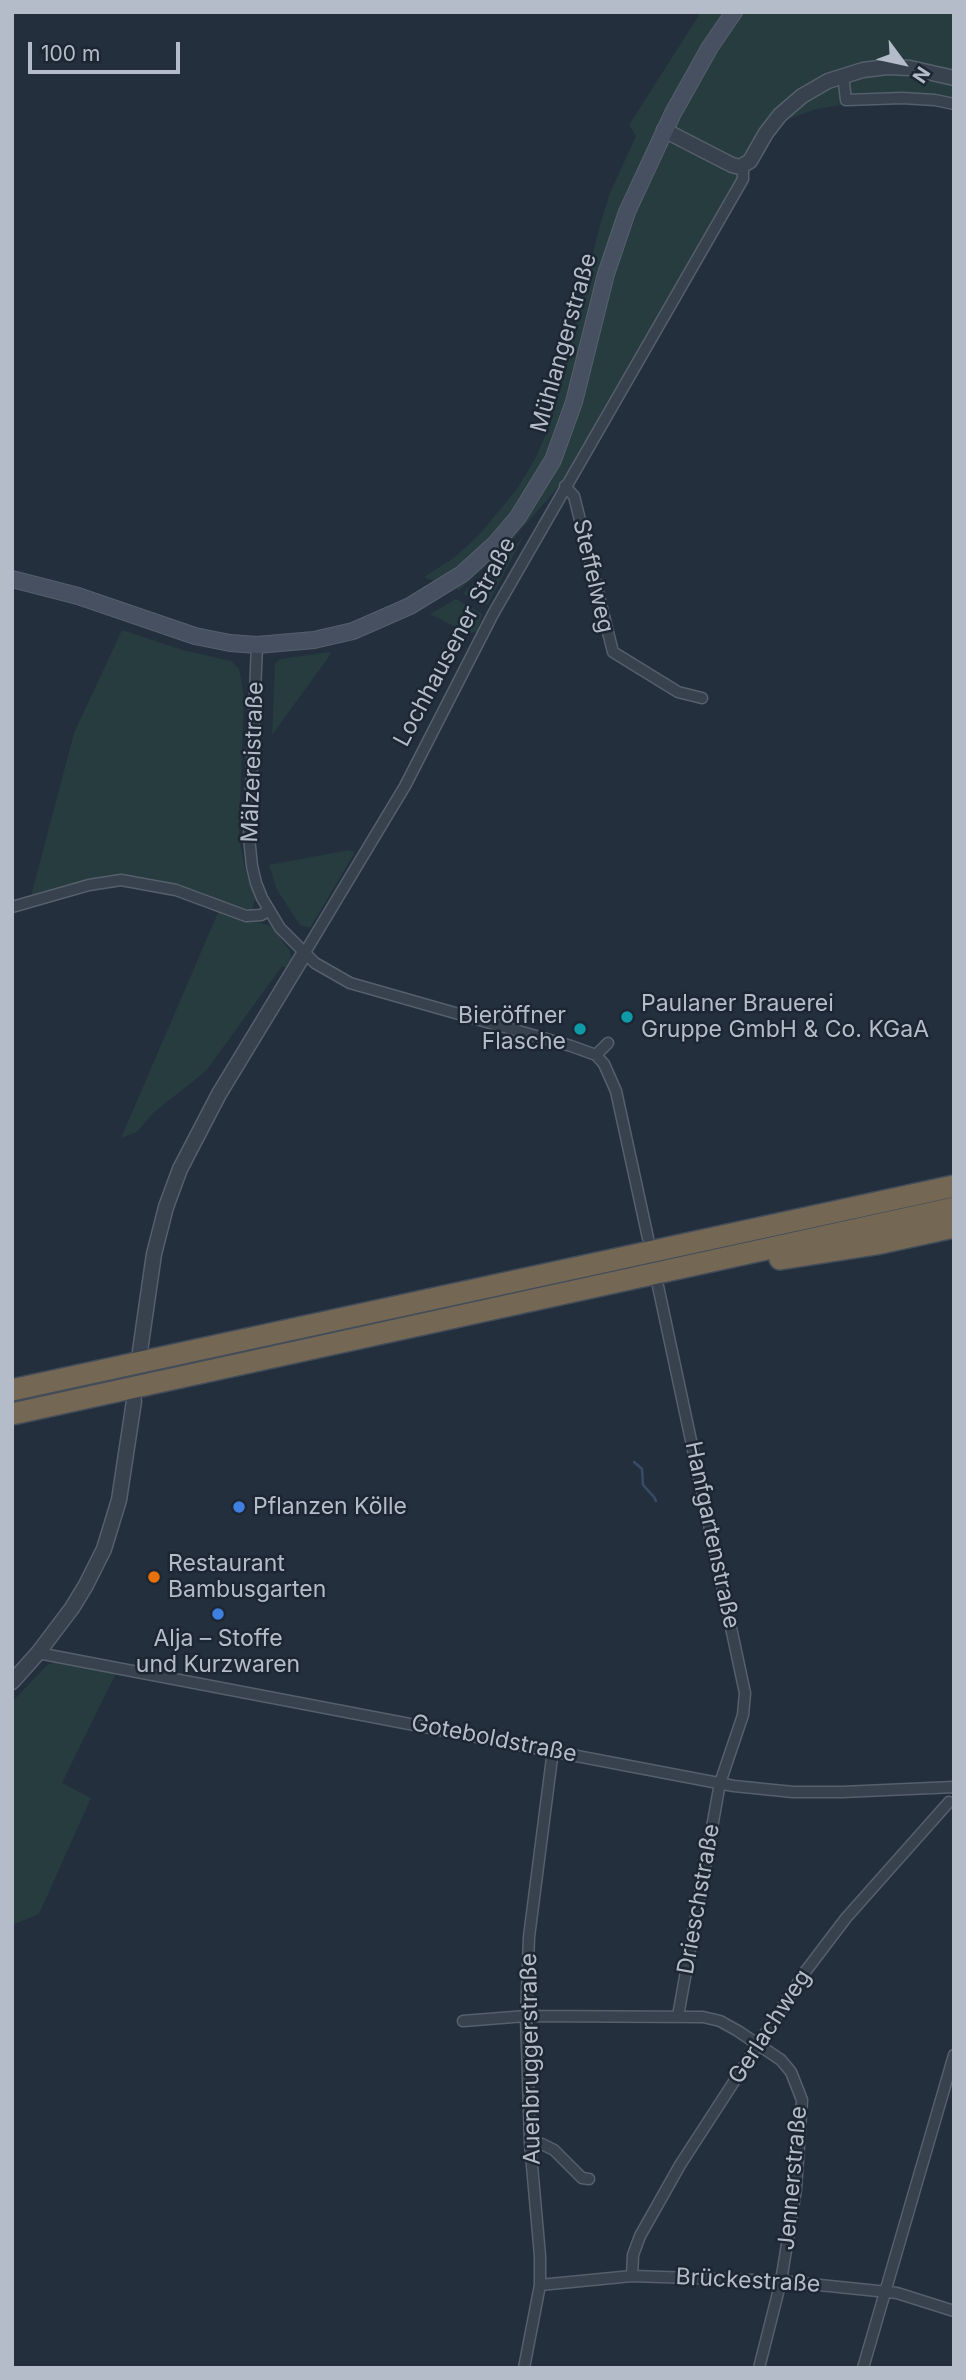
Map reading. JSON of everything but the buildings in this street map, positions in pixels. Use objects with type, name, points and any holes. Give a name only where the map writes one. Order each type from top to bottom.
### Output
[{"type":"highway","points":[[12,1390],[954,1186]]},
{"type":"highway","points":[[12,1414],[954,1208]]},
{"type":"highway","points":[[716,1260],[734,1265],[822,1253],[954,1227]]},
{"type":"main road","points":[[664,130],[710,47],[734,12]]},
{"type":"main road","name":"Mühlangerstraße","points":[[12,579],[78,596],[195,636],[257,645],[314,640],[353,631],[410,607],[462,574],[495,544],[518,517],[548,470],[565,432],[606,274],[627,212],[664,130]]},
{"type":"street","points":[[664,130],[735,167],[743,166],[750,161],[766,133],[792,104],[811,90],[843,75],[887,67],[910,68],[954,78]]},
{"type":"street","points":[[843,75],[846,100],[902,98],[954,104]]},
{"type":"street","name":"Lochhausener Straße","points":[[141,1351],[154,1254],[180,1169],[219,1094],[405,786],[493,614],[743,179],[743,166]]},
{"type":"street","name":"Steffelweg","points":[[565,486],[574,496],[577,506],[613,652],[678,692],[702,698]]},
{"type":"street","name":"Mälzereistraße","points":[[257,645],[249,837],[252,866],[268,911],[280,928],[304,954],[328,972],[350,983],[596,1055]]},
{"type":"street","points":[[12,907],[97,883],[121,880],[176,890],[246,916],[261,915],[268,911]]},
{"type":"street","points":[[608,1043],[596,1055],[604,1064],[616,1091],[648,1238]]},
{"type":"street","name":"Hanfgartenstraße","points":[[658,1286],[745,1693],[743,1715],[720,1783]]},
{"type":"street","points":[[12,1682],[38,1653],[86,1586],[104,1549],[119,1500],[134,1401]]},
{"type":"street","name":"Goteboldstraße","points":[[38,1653],[720,1783],[793,1792],[842,1793],[951,1787]]},
{"type":"street","name":"Auenbruggerstraße","points":[[524,2368],[540,2285],[530,2143],[526,2016],[529,1937],[553,1750]]},
{"type":"street","name":"Drieschstraße","points":[[678,2015],[720,1783]]},
{"type":"street","points":[[951,1787],[951,1806]]},
{"type":"street","name":"Gerlachweg","points":[[632,2276],[631,2264],[640,2236],[680,2165],[823,1947],[951,1806]]},
{"type":"street","name":"Jennerstraße","points":[[463,2021],[526,2016],[678,2015],[720,2021],[780,2060],[791,2072],[802,2100],[796,2189],[781,2281],[759,2368]]},
{"type":"street","points":[[863,2368],[954,2055]]},
{"type":"street","points":[[530,2143],[542,2144],[554,2150],[582,2178],[589,2179]]},
{"type":"street","name":"Brückestraße","points":[[540,2285],[632,2276],[781,2281],[897,2293],[954,2311]]},
{"type":"green space","points":[[701,12],[954,12],[954,110],[921,104],[847,104],[816,109],[786,120],[734,182],[560,485],[501,553],[459,590],[424,577],[455,557],[479,535],[517,489],[536,457],[550,425],[600,225],[610,193],[636,136],[629,125]]},
{"type":"green space","points":[[523,537],[488,604],[480,604],[464,594],[503,559]]},
{"type":"green space","points":[[456,599],[482,614],[478,631],[466,632],[430,614]]},
{"type":"green space","points":[[122,630],[183,650],[231,661],[239,669],[244,696],[239,836],[245,869],[255,898],[252,911],[235,909],[223,902],[170,884],[135,878],[107,877],[31,896],[74,733]]},
{"type":"green space","points":[[331,652],[272,735],[275,664],[280,659]]},
{"type":"green space","points":[[349,850],[355,852],[310,928],[300,925],[277,890],[269,865]]},
{"type":"green space","points":[[220,908],[235,916],[271,926],[290,951],[288,969],[282,966],[206,1071],[153,1113],[137,1132],[121,1138]]},
{"type":"green space","points":[[646,1262],[647,1268],[165,1373],[164,1366]]},
{"type":"green space","points":[[59,1661],[117,1671],[62,1783],[91,1798],[39,1914],[12,1925],[12,1702],[47,1665]]},
{"type":"waterway","points":[[634,1462],[642,1469],[643,1485],[656,1501]]},
{"type":"place","name":"Paulaner Brauerei Gruppe GmbH & Co. KGaA","points":[[627,1017]]},
{"type":"place","name":"Bieröffner Flasche","points":[[580,1029]]},
{"type":"place","name":"Pflanzen Kölle","points":[[239,1507]]},
{"type":"place","name":"Restaurant Bambusgarten","points":[[154,1577]]},
{"type":"place","name":"Alja – Stoffe und Kurzwaren","points":[[218,1614]]}]
